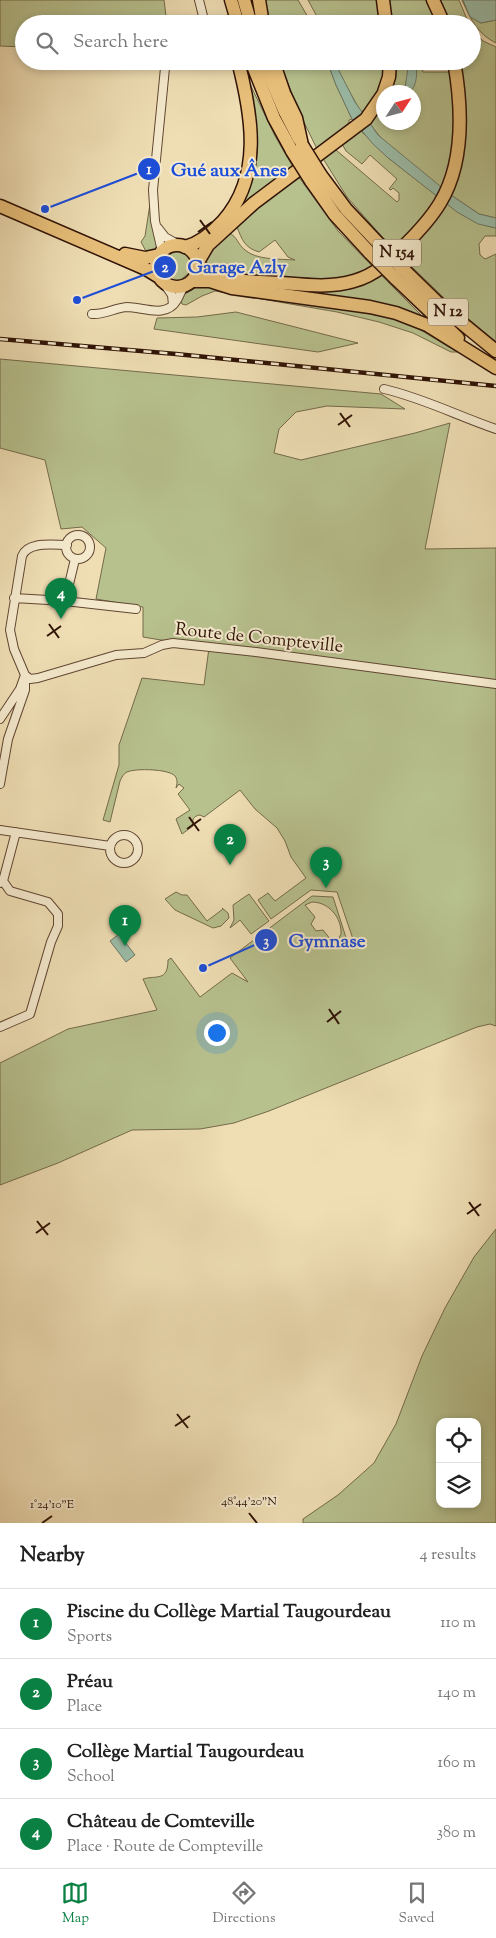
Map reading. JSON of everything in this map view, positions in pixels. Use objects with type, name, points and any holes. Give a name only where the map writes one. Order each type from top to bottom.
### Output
[{"type":"main road","points":[[224,0],[227,15]]},
{"type":"main road","points":[[231,0],[235,15]]},
{"type":"main road","points":[[244,0],[248,15]]},
{"type":"main road","points":[[259,0],[262,15]]},
{"type":"main road","points":[[383,0],[385,15]]},
{"type":"main road","points":[[433,0],[440,15]]},
{"type":"main road","points":[[0,200],[124,254],[145,258],[160,254],[168,247],[182,246],[202,239],[224,220],[237,202],[250,164],[252,138],[240,70]]},
{"type":"main road","name":"N 12","points":[[255,70],[274,118],[316,177],[336,215],[370,254],[441,306],[496,351]]},
{"type":"main road","name":"N 12","points":[[267,70],[297,148]]},
{"type":"main road","points":[[276,70],[284,93],[296,118],[297,148]]},
{"type":"main road","points":[[386,85],[389,70]]},
{"type":"main road","name":"N 154","points":[[198,264],[216,275],[236,280],[324,285],[346,283],[360,279],[381,268],[433,214],[453,175],[459,109],[455,70]]},
{"type":"main road","points":[[188,284],[197,273],[198,264],[208,245],[254,203],[366,119],[376,105]]},
{"type":"main road","name":"N 12","points":[[316,177],[379,244],[399,274],[476,355],[496,368]]},
{"type":"main road","points":[[0,206],[146,269],[173,287],[210,282],[232,288],[391,312],[409,317],[426,325],[476,355]]},
{"type":"main road","points":[[182,246],[194,253],[198,264]]},
{"type":"main road","points":[[160,254],[156,266],[161,279]]},
{"type":"street","points":[[199,0],[203,15]]},
{"type":"street","points":[[160,254],[161,247],[155,221],[153,190],[165,70]]},
{"type":"street","points":[[155,221],[165,237],[182,246]]},
{"type":"street","points":[[161,279],[172,295],[174,304]]},
{"type":"street","points":[[92,314],[104,314],[126,307],[162,310],[174,304],[188,284]]},
{"type":"street","points":[[384,389],[424,400],[496,429]]},
{"type":"street","points":[[76,535],[83,536],[88,540],[91,549],[83,559],[75,559],[69,555],[66,545],[76,535]]},
{"type":"street","points":[[0,784],[8,738],[23,699],[24,675],[10,635],[14,598],[22,556],[24,551],[33,546],[66,545]]},
{"type":"street","points":[[64,601],[75,559]]},
{"type":"street","points":[[14,598],[64,601],[136,609]]},
{"type":"street","name":"Route de Compteville","points":[[24,675],[30,678],[38,678],[116,655],[144,653],[162,645],[173,643],[256,652],[496,684]]},
{"type":"street","points":[[0,719],[20,690],[24,675]]},
{"type":"street","points":[[0,830],[110,846]]},
{"type":"street","points":[[0,1027],[30,1014],[51,942],[58,926],[58,914],[48,902],[10,891],[2,882],[16,832]]},
{"type":"shaded area","points":[[0,0],[164,0],[166,15],[15,15],[15,47],[0,46]]},
{"type":"shaded area","points":[[263,0],[298,0],[307,15],[266,15]]},
{"type":"shaded area","points":[[308,0],[379,0],[381,15],[316,15]]},
{"type":"shaded area","points":[[388,0],[426,0],[433,15],[390,15]]},
{"type":"shaded area","points":[[436,0],[459,0],[465,15],[442,15]]},
{"type":"shaded area","points":[[463,0],[496,0],[496,20],[481,23],[481,15],[469,15]]},
{"type":"shaded area","points":[[496,20],[496,43],[481,32],[481,23]]},
{"type":"shaded area","points":[[481,39],[496,47],[496,218],[479,214],[451,195],[457,70],[481,70]]},
{"type":"shaded area","points":[[283,70],[330,70],[352,119],[349,120],[349,125],[317,149],[300,114]]},
{"type":"shaded area","points":[[330,70],[339,70],[355,102],[378,135],[451,195],[479,214],[496,218],[496,228],[478,224],[457,212],[387,157],[352,119]]},
{"type":"shaded area","points":[[338,70],[385,70],[381,85],[376,85],[376,98],[361,112]]},
{"type":"shaded area","points":[[396,70],[450,72],[454,115],[452,145],[450,160],[441,188],[381,138],[370,124],[376,117],[376,130],[421,130],[421,85],[394,85]]},
{"type":"shaded area","points":[[408,70],[417,70],[414,85],[405,85]]},
{"type":"shaded area","points":[[249,82],[275,136],[294,169],[229,222],[241,199]]},
{"type":"shaded area","points":[[361,131],[387,157],[437,196],[418,224],[394,248],[347,197],[322,157],[336,150],[397,202],[399,200],[399,193],[393,188],[389,189],[397,179],[370,155],[362,164],[346,151],[342,144]]},
{"type":"shaded area","points":[[298,176],[338,231],[374,268],[353,277],[326,280],[233,276],[209,268],[205,262],[206,255],[229,233],[234,236],[245,250],[255,256],[295,260],[288,257],[275,240],[259,252],[250,248],[242,240],[237,227],[271,195]]},
{"type":"shaded area","points":[[445,202],[469,218],[496,228],[496,236],[485,236],[479,244],[480,255],[485,259],[496,254],[496,342],[444,298],[409,264],[413,255],[404,254]]},
{"type":"shaded area","points":[[150,204],[158,246],[157,250],[148,255],[141,242],[145,236]]},
{"type":"shaded area","points":[[174,251],[186,253],[193,260],[193,270],[181,282],[176,282],[166,276],[163,269],[164,260]]},
{"type":"shaded area","points":[[380,274],[425,319],[275,290]]},
{"type":"shaded area","points":[[202,284],[392,318],[414,326],[457,352],[451,352],[413,333],[379,322],[337,312],[215,291],[186,305],[182,304],[181,296]]},
{"type":"shaded area","points":[[236,312],[358,343],[318,352],[154,329],[157,318],[197,317]]},
{"type":"shaded area","points":[[0,359],[381,394],[405,409],[327,406],[296,412],[279,429],[274,453],[301,460],[450,423],[425,549],[496,548],[496,1026],[490,1024],[477,1027],[269,1111],[234,1123],[200,1129],[132,1130],[58,1163],[0,1185],[0,1063],[68,1029],[157,1010],[143,979],[164,975],[168,960],[171,958],[200,997],[232,973],[248,982],[230,958],[312,896],[333,897],[349,947],[355,945],[337,892],[311,890],[271,919],[258,900],[268,893],[275,901],[306,878],[291,857],[285,841],[277,828],[255,809],[240,790],[204,817],[200,815],[194,817],[193,826],[182,834],[176,819],[190,810],[178,794],[184,788],[179,784],[176,788],[177,780],[175,776],[160,771],[131,771],[124,774],[120,781],[110,822],[103,820],[119,765],[119,745],[142,678],[204,685],[209,648],[143,637],[143,607],[96,599],[106,548],[82,527],[61,529],[45,460],[0,448]],"holes":[[[312,902],[329,908],[337,917],[341,934],[335,945],[323,930],[316,931],[311,924],[315,917],[305,905]]]},
{"type":"shaded area","points":[[176,892],[187,895],[207,921],[222,908],[228,913],[229,918],[221,926],[213,928],[175,910],[165,899]]},
{"type":"shaded area","points":[[249,894],[269,921],[251,934],[240,920],[230,928],[234,920],[233,905]]},
{"type":"shaded area","points":[[119,934],[135,955],[126,962],[110,941]]},
{"type":"shaded area","points":[[496,1229],[496,1523],[303,1523],[303,1519],[338,1495],[374,1463],[396,1424],[422,1356],[445,1308],[474,1257]]},
{"type":"railway","points":[[0,339],[176,354],[496,386]]},
{"type":"place","name":"Gué aux Ânes","points":[[45,209]]},
{"type":"place","name":"Garage Azly","points":[[77,300]]},
{"type":"place","name":"Château de Comteville","points":[[61,619]]},
{"type":"place","name":"Préau","points":[[230,865]]},
{"type":"place","name":"Collège Martial Taugourdeau","points":[[326,888]]},
{"type":"place","name":"Piscine du Collège Martial Taugourdeau","points":[[125,946]]},
{"type":"place","name":"Gymnase","points":[[203,968]]}]
